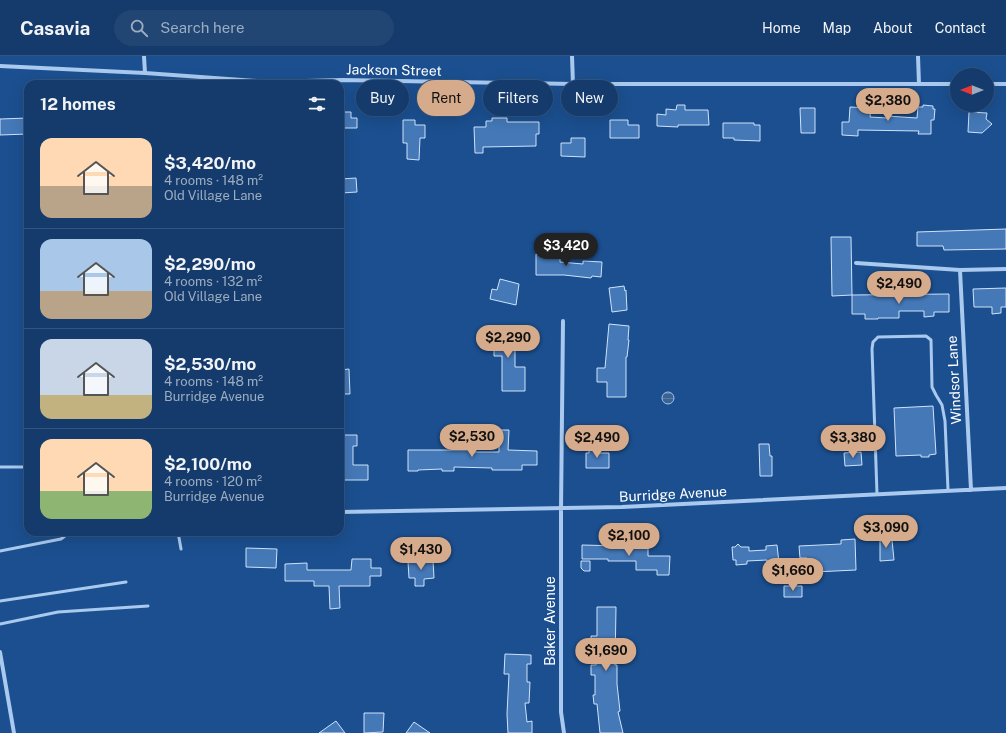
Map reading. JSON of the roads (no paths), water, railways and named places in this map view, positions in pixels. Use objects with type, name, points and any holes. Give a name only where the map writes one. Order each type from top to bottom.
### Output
[{"type":"street","points":[[144,56],[144,73]]},
{"type":"street","points":[[572,56],[573,80]]},
{"type":"street","points":[[918,56],[919,84]]},
{"type":"street","name":"Jackson Street","points":[[0,66],[144,73],[233,80]]},
{"type":"street","name":"Jackson Street","points":[[344,80],[561,84]]},
{"type":"street","name":"Jackson Street","points":[[618,84],[950,84]]},
{"type":"street","points":[[994,84],[1006,84]]},
{"type":"street","points":[[856,263],[960,270],[1006,269]]},
{"type":"street","name":"Windsor Lane","points":[[960,270],[971,490]]},
{"type":"street","name":"Baker Avenue","points":[[563,322],[561,705],[564,733]]},
{"type":"street","name":"Burridge Avenue","points":[[344,512],[622,508],[1006,488]]},
{"type":"street","points":[[0,652],[14,733]]},
{"type":"lane","points":[[877,494],[872,350],[873,342],[878,337],[926,336],[931,340],[932,387],[942,405],[945,421],[948,490]]},
{"type":"lane","points":[[0,467],[24,467]]},
{"type":"lane","points":[[0,551],[61,538],[64,536]]},
{"type":"lane","points":[[179,536],[181,549]]},
{"type":"lane","points":[[0,600],[126,582]]},
{"type":"lane","points":[[0,624],[58,612],[148,606]]},
{"type":"water","points":[[668,392],[672,394],[674,398],[672,402],[668,404],[664,402],[662,398],[664,394]]}]
